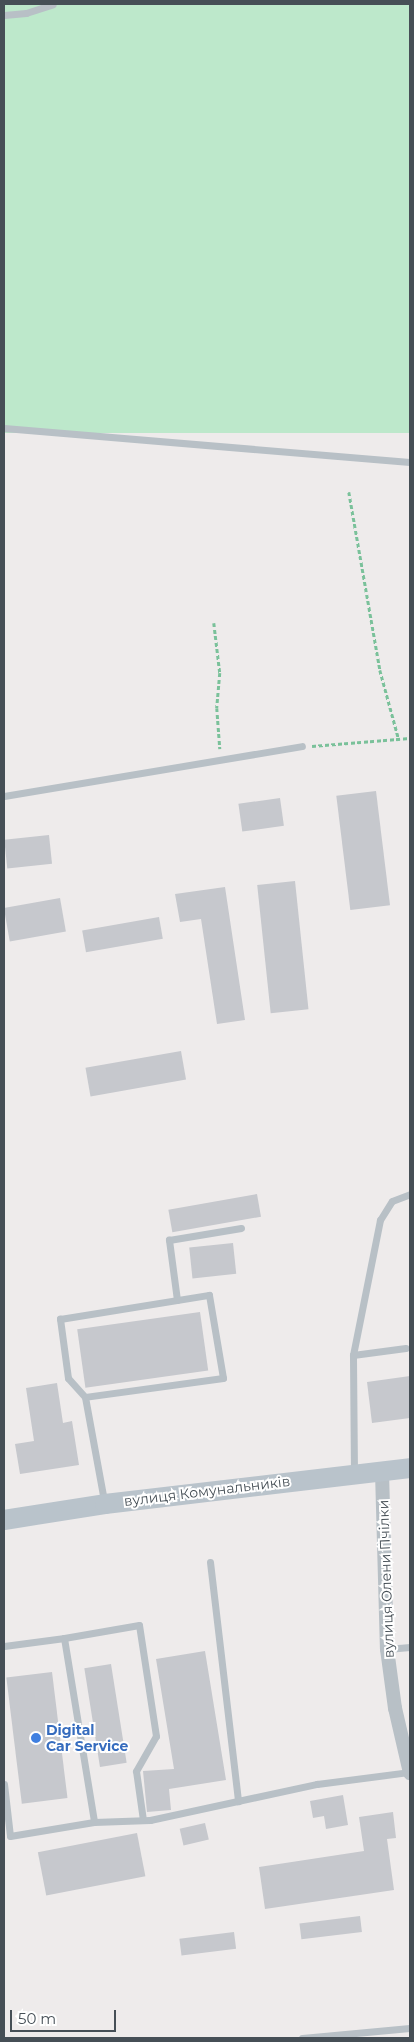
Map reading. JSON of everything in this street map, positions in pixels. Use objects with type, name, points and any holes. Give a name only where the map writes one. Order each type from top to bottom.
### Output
[{"type":"street","name":"вулиця Комунальників","points":[[4,1520],[105,1504],[354,1473],[410,1468]]},
{"type":"street","name":"вулиця Олени Пчілки","points":[[382,1472],[387,1649],[394,1708],[410,1772]]},
{"type":"lane","points":[[4,15],[26,14],[53,4]]},
{"type":"lane","points":[[4,428],[410,462]]},
{"type":"lane","points":[[4,796],[302,746]]},
{"type":"lane","points":[[354,1473],[353,1356],[380,1220],[392,1201],[410,1194]]},
{"type":"lane","points":[[177,1300],[169,1240],[241,1228]]},
{"type":"lane","points":[[85,1398],[223,1378],[209,1295],[60,1319],[68,1378],[85,1398],[105,1504]]},
{"type":"lane","points":[[353,1356],[406,1348]]},
{"type":"lane","points":[[210,1562],[238,1801]]},
{"type":"lane","points":[[4,1646],[139,1625],[156,1736],[136,1770],[143,1820]]},
{"type":"lane","points":[[64,1638],[94,1822]]},
{"type":"lane","points":[[387,1649],[410,1647]]},
{"type":"lane","points":[[4,1784],[10,1836],[94,1822],[143,1820],[317,1784],[410,1772]]},
{"type":"lane","points":[[302,2038],[410,2028]]},
{"type":"path","points":[[349,492],[380,670],[399,740]]},
{"type":"path","points":[[214,623],[220,673],[217,708],[220,761]]},
{"type":"path","points":[[302,746],[410,738]]},
{"type":"green space","points":[[4,4],[410,4],[410,433],[4,433]]},
{"type":"building","points":[[376,791],[390,905],[350,910],[336,796]]},
{"type":"building","points":[[280,798],[284,826],[242,832],[238,804]]},
{"type":"building","points":[[49,835],[52,864],[7,869],[4,840]]},
{"type":"building","points":[[295,881],[308,1009],[271,1013],[257,885]]},
{"type":"building","points":[[225,887],[245,1020],[217,1024],[201,919],[180,922],[175,894]]},
{"type":"building","points":[[60,898],[66,931],[10,941],[4,908]]},
{"type":"building","points":[[159,917],[163,939],[86,952],[82,931]]},
{"type":"building","points":[[181,1051],[186,1080],[91,1096],[85,1068]]},
{"type":"building","points":[[257,1194],[261,1217],[172,1232],[168,1210]]},
{"type":"building","points":[[233,1243],[236,1274],[192,1278],[189,1248]]},
{"type":"building","points":[[200,1312],[208,1370],[85,1388],[77,1329]]},
{"type":"building","points":[[410,1376],[410,1418],[372,1423],[367,1382]]},
{"type":"building","points":[[57,1383],[63,1423],[72,1421],[79,1465],[20,1474],[15,1444],[34,1441],[26,1388]]},
{"type":"building","points":[[205,1651],[226,1780],[169,1789],[171,1810],[147,1812],[143,1771],[174,1769],[156,1659]]},
{"type":"building","points":[[111,1664],[127,1763],[100,1767],[84,1668]]},
{"type":"building","name":"Digital Car Service","points":[[52,1672],[67,1798],[22,1804],[6,1678]]},
{"type":"building","points":[[343,1795],[348,1825],[326,1829],[324,1816],[313,1818],[310,1801]]},
{"type":"building","points":[[393,1812],[396,1838],[387,1839],[394,1890],[265,1909],[259,1867],[364,1851],[359,1817]]},
{"type":"building","points":[[205,1823],[209,1840],[183,1845],[180,1829]]},
{"type":"building","points":[[137,1833],[145,1876],[46,1895],[38,1852]]},
{"type":"building","points":[[360,1916],[362,1932],[301,1939],[299,1923]]},
{"type":"building","points":[[234,1932],[236,1949],[181,1956],[179,1939]]},
{"type":"place","name":"Digital Car Service","points":[[36,1738]]}]
